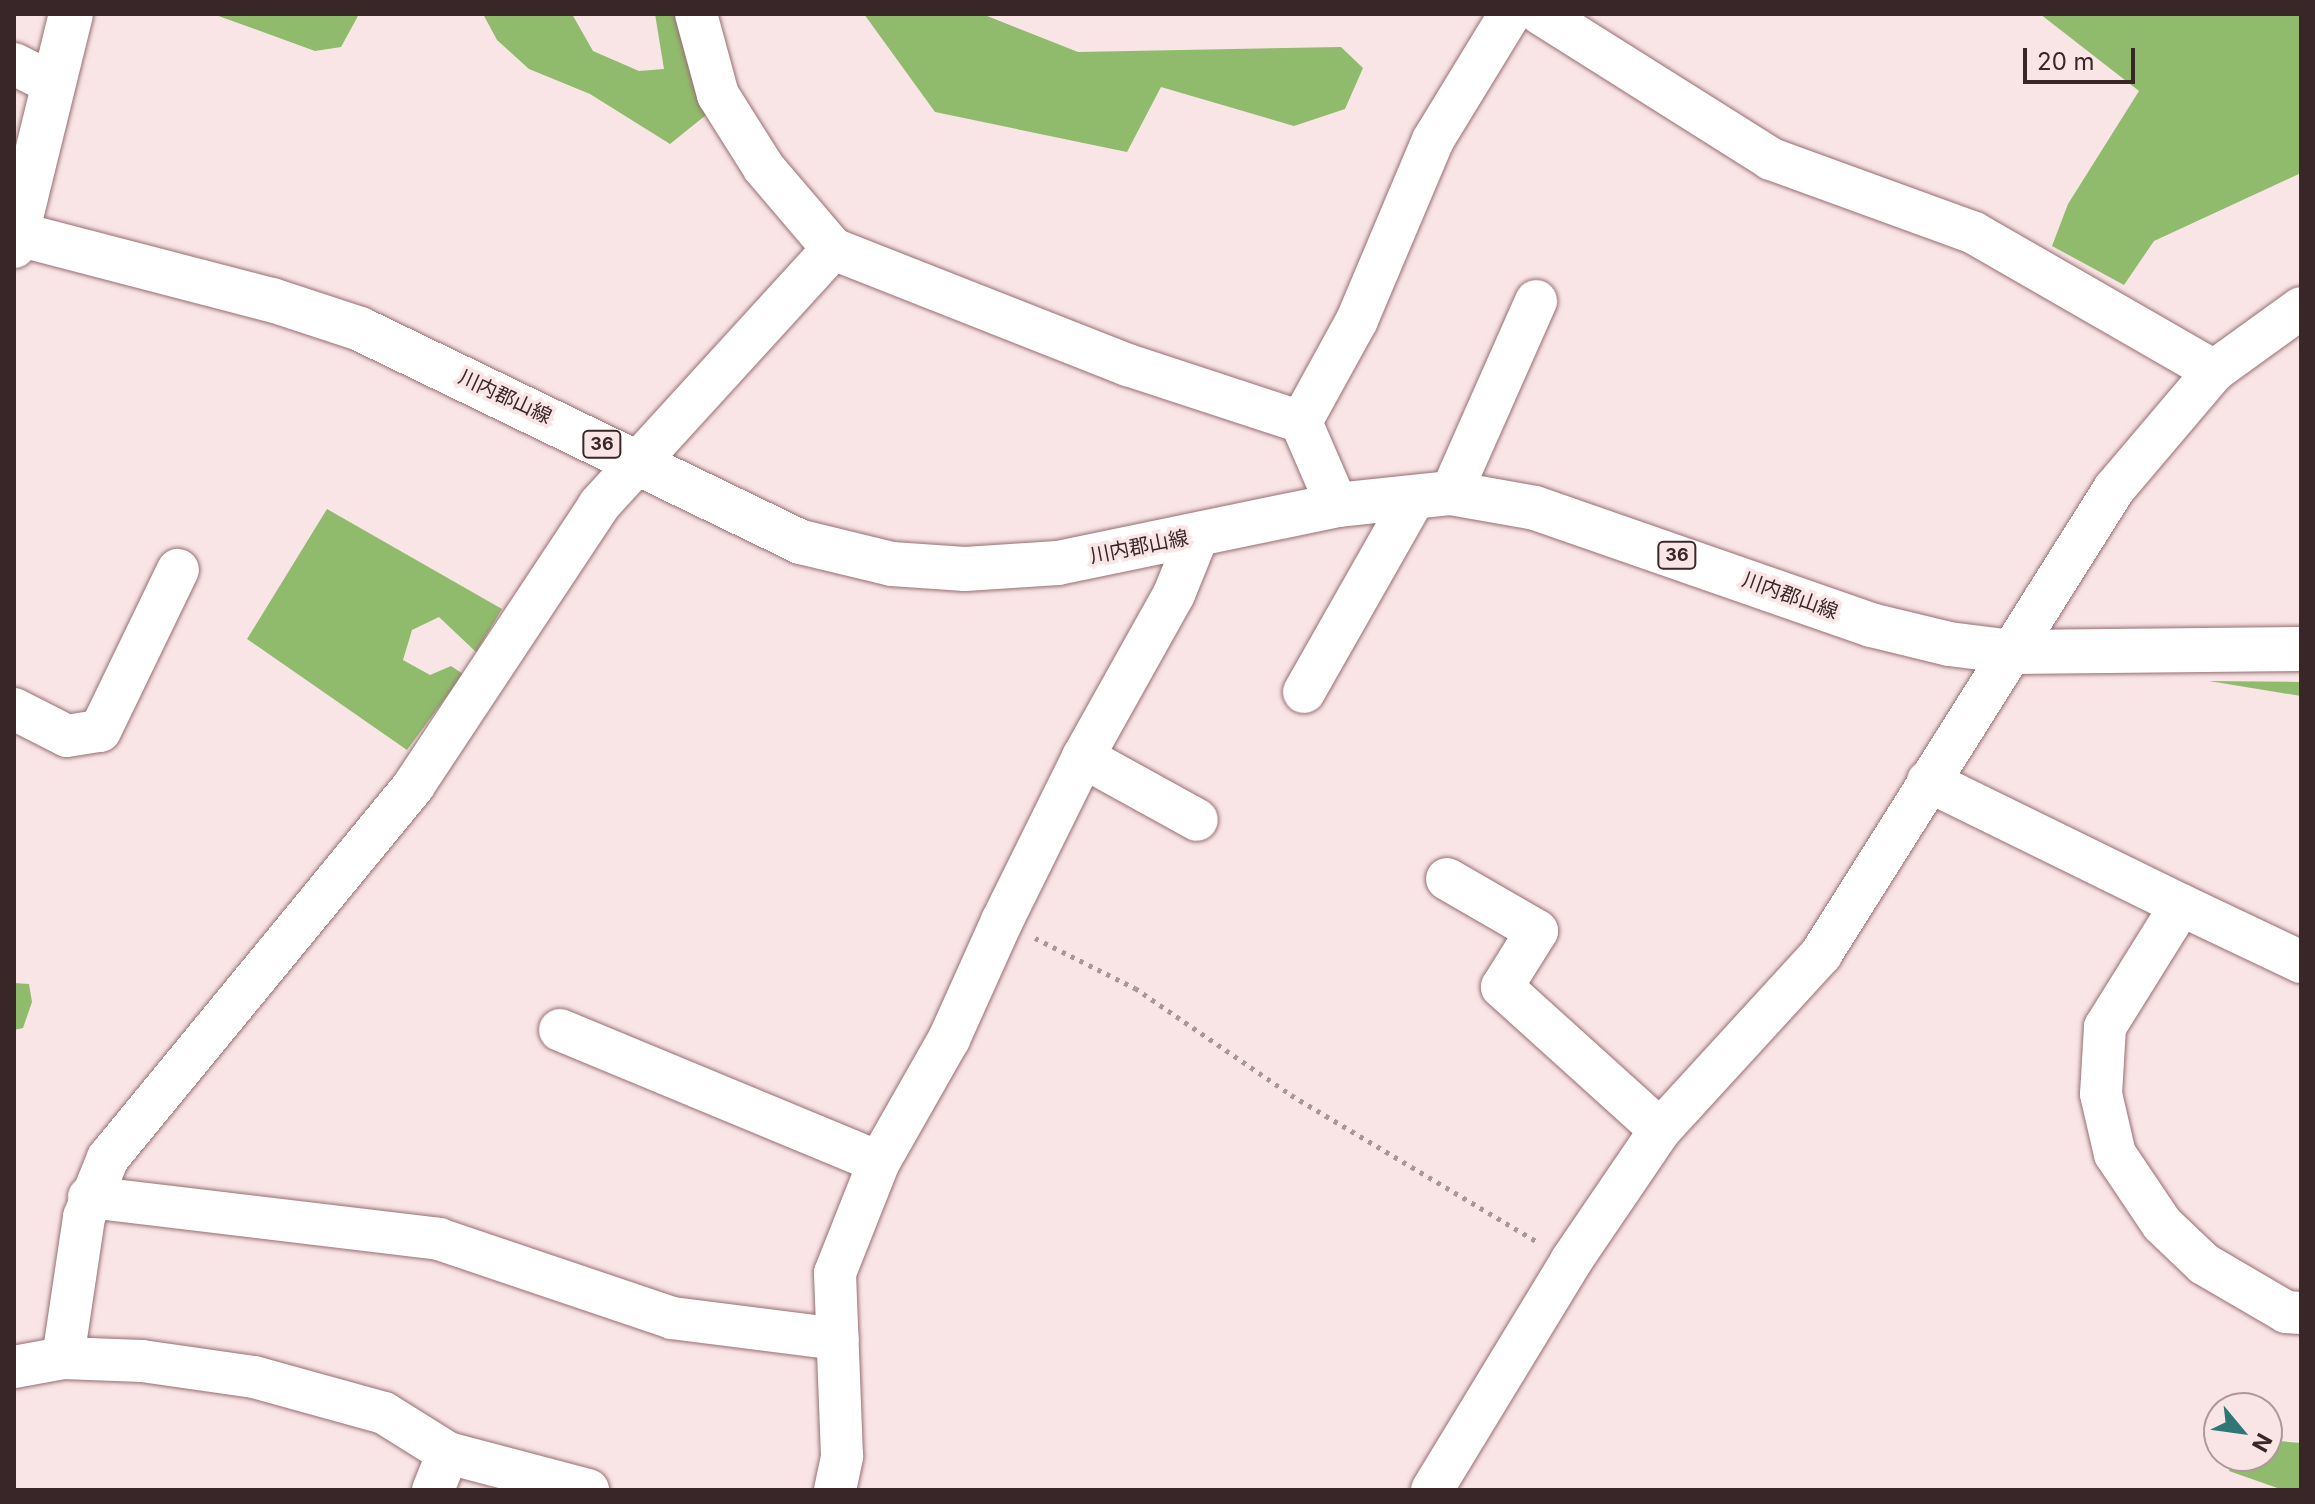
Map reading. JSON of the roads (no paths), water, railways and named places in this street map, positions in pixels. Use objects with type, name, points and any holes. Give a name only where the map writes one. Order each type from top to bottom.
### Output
[{"type":"main road","points":[[15,237],[33,73],[71,14]]},
{"type":"main road","name":"川内郡山線","points":[[15,237],[272,300],[360,329],[641,462],[801,542],[892,564],[965,569],[1058,563],[1337,505],[1433,495],[1535,508],[1871,625],[2012,652],[2301,649]]},
{"type":"street","points":[[696,14],[718,95],[764,168],[833,249],[1128,365],[1301,422],[1337,505]]},
{"type":"street","points":[[1301,422],[1357,320],[1433,140],[1510,14]]},
{"type":"street","points":[[1541,14],[1771,159],[1974,233],[2214,371]]},
{"type":"street","points":[[63,1358],[89,1197],[108,1158],[414,785],[599,505],[833,249]]},
{"type":"street","points":[[1304,692],[1433,495],[1536,301]]},
{"type":"street","points":[[1432,1490],[1571,1261],[1660,1130],[1821,954],[2114,489],[2214,371],[2301,308]]},
{"type":"street","points":[[835,1490],[842,1456],[835,1273],[879,1162],[949,1039],[1002,921],[1083,757],[1174,594],[1198,535]]},
{"type":"street","points":[[14,709],[67,736],[100,731],[178,570]]},
{"type":"street","points":[[1083,757],[1197,820]]},
{"type":"street","points":[[1928,781],[2301,962]]},
{"type":"street","points":[[1447,879],[1537,931],[1502,987],[1660,1130]]},
{"type":"street","points":[[2181,905],[2105,1027],[2101,1094],[2115,1154],[2162,1224],[2204,1264],[2286,1312],[2301,1313]]},
{"type":"street","points":[[560,1030],[879,1162]]},
{"type":"street","points":[[89,1197],[439,1239],[672,1318],[838,1339]]},
{"type":"street","points":[[14,1367],[63,1358],[142,1361],[254,1377],[384,1413],[440,1472],[588,1490]]}]
